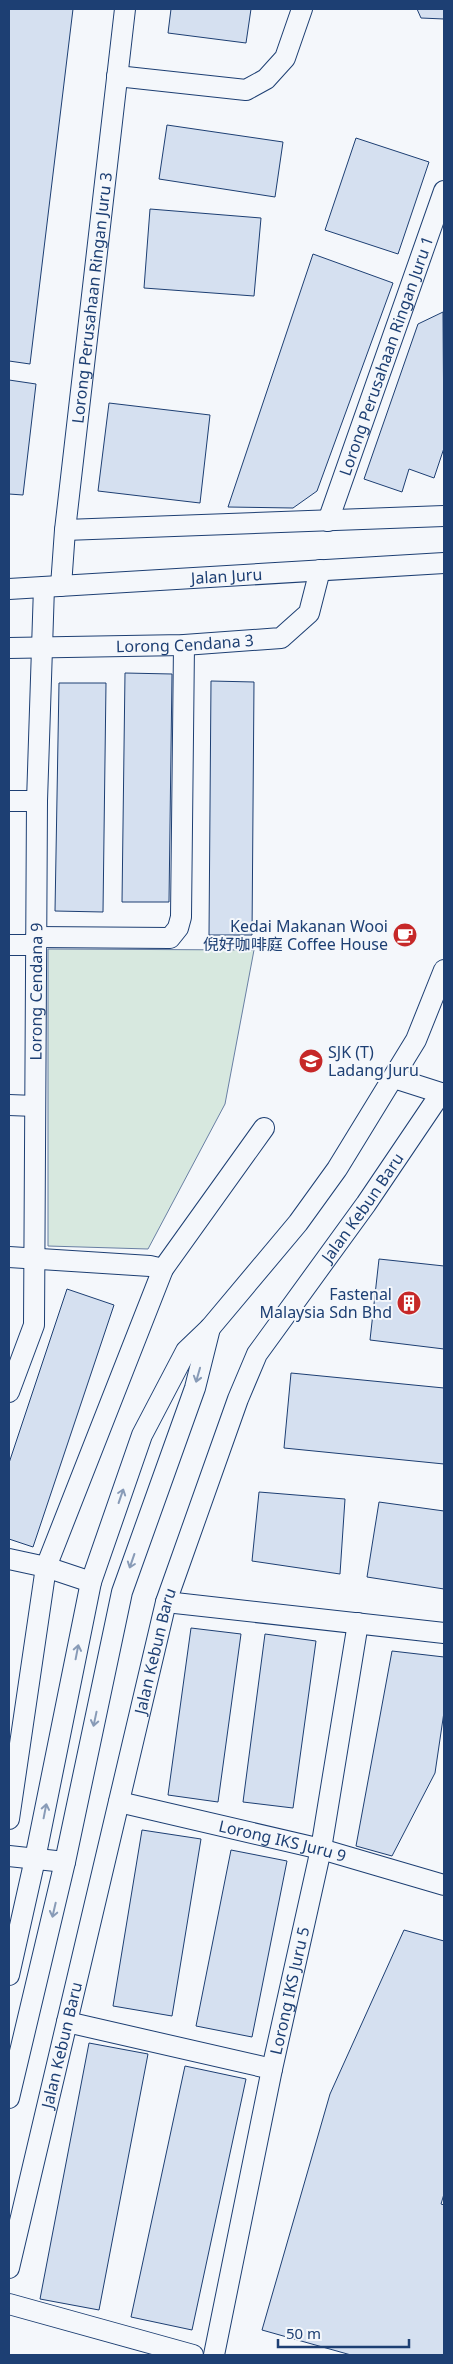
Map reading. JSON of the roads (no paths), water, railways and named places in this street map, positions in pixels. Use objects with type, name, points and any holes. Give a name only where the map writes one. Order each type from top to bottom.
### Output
[{"type":"street","name":"Lorong Perusahaan Ringan Juru 3","points":[[53,587],[65,530],[125,9]]},
{"type":"street","points":[[117,76],[246,90],[266,79],[285,58],[302,9]]},
{"type":"street","name":"Lorong Perusahaan Ringan Juru 1","points":[[328,521],[444,192]]},
{"type":"street","points":[[65,530],[444,516]]},
{"type":"street","name":"Jalan Juru","points":[[9,589],[444,563]]},
{"type":"street","name":"Lorong Cendana 3","points":[[9,648],[184,645],[281,638],[309,613],[320,570]]},
{"type":"street","name":"Lorong Cendana 9","points":[[9,1392],[34,1325],[37,801],[43,647],[53,587]]},
{"type":"street","points":[[9,945],[36,941],[170,938],[178,928],[181,917],[184,645]]},
{"type":"street","points":[[9,801],[37,801]]},
{"type":"street","points":[[9,1975],[35,1859],[91,1582],[142,1434],[186,1352],[210,1328],[298,1223],[337,1169],[394,1078],[424,1023],[444,970]]},
{"type":"street","points":[[394,1078],[443,1094]]},
{"type":"street","name":"Jalan Kebun Baru","points":[[9,2268],[166,1602],[238,1399],[257,1354],[443,1094]]},
{"type":"street","points":[[9,1105],[36,1106]]},
{"type":"street","points":[[9,1819],[46,1567],[163,1269],[264,1128]]},
{"type":"street","points":[[9,1258],[150,1266],[163,1269]]},
{"type":"street","points":[[9,2098],[65,1862],[122,1592],[194,1388],[210,1328]]},
{"type":"street","points":[[9,1559],[46,1567],[91,1582]]},
{"type":"street","points":[[166,1602],[444,1633]]},
{"type":"street","name":"Lorong IKS Juru 5","points":[[214,2355],[272,2069],[321,1849],[358,1623]]},
{"type":"street","name":"Lorong IKS Juru 9","points":[[119,1802],[321,1849],[444,1885]]},
{"type":"street","points":[[9,1856],[65,1862]]},
{"type":"street","points":[[67,2022],[272,2069]]},
{"type":"street","points":[[9,2304],[193,2355]]},
{"type":"place","name":"Kedai Makanan Wooi 倪好咖啡庭 Coffee House","points":[[405,935]]},
{"type":"place","name":"SJK (T) Ladang Juru","points":[[311,1061]]},
{"type":"place","name":"Fastenal Malaysia Sdn Bhd","points":[[409,1303]]}]
